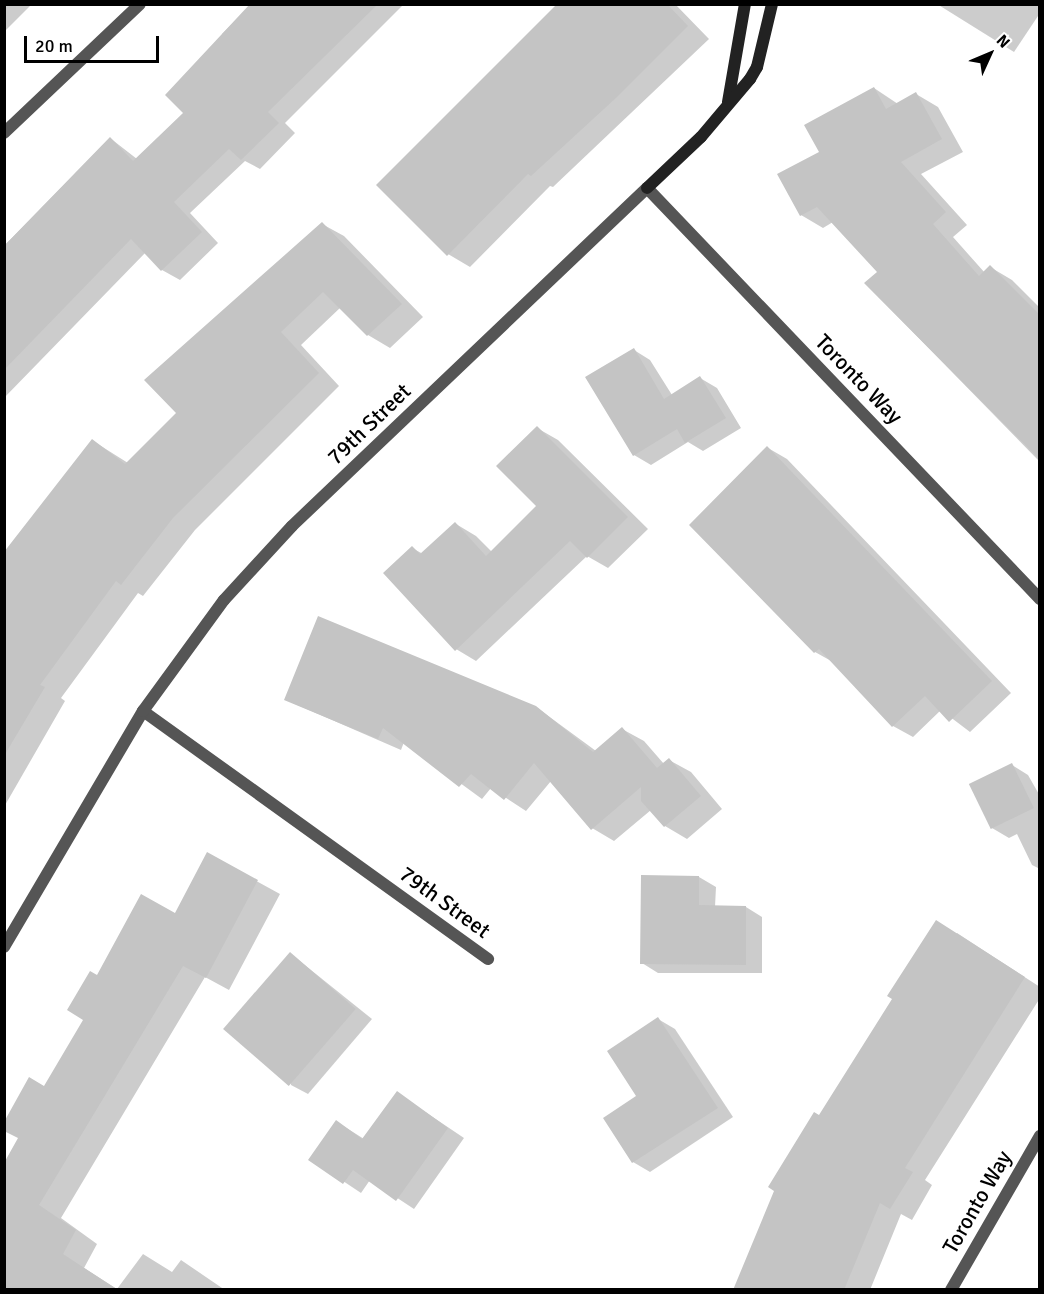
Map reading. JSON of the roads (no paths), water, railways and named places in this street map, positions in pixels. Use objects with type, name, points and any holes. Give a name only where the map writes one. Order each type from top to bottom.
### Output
[{"type":"street","points":[[4,134],[140,4]]},
{"type":"street","points":[[728,103],[745,4]]},
{"type":"street","points":[[647,188],[702,137],[757,67],[772,4]]},
{"type":"street","name":"Toronto Way","points":[[647,188],[1040,599]]},
{"type":"street","name":"79th Street","points":[[4,947],[143,711],[224,600],[292,526],[647,188]]},
{"type":"street","name":"79th Street","points":[[143,711],[488,959]]},
{"type":"street","name":"Toronto Way","points":[[951,1290],[1040,1136]]}]
